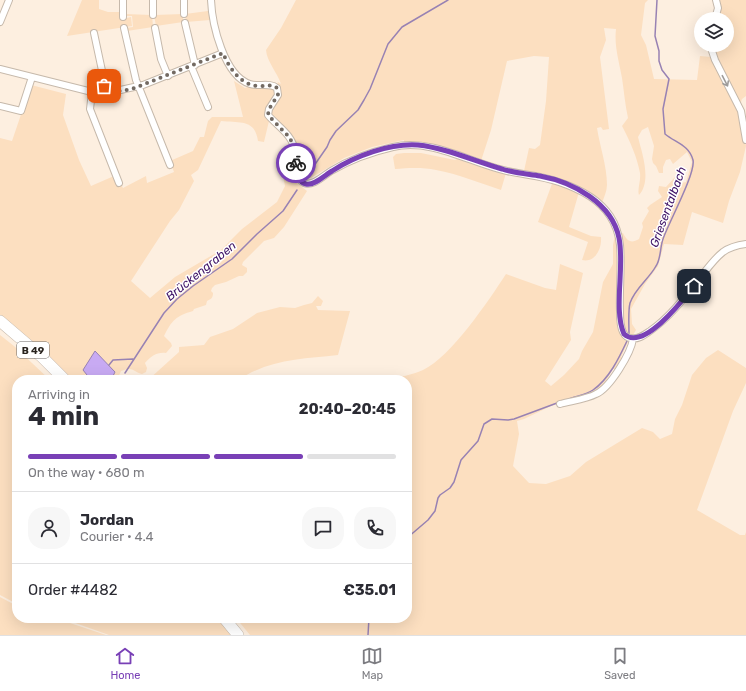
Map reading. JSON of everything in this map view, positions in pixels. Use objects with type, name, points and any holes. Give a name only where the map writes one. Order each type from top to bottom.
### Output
[{"type":"highway","name":"B 49","points":[[0,321],[60,375]]},
{"type":"highway","name":"B 49","points":[[0,330],[50,375]]},
{"type":"highway","points":[[228,623],[238,635]]},
{"type":"highway","points":[[237,623],[247,635]]},
{"type":"street","points":[[0,22],[9,0]]},
{"type":"street","points":[[123,0],[123,17]]},
{"type":"street","points":[[153,0],[153,15]]},
{"type":"street","points":[[184,0],[184,14]]},
{"type":"street","points":[[211,0],[213,20],[223,53],[231,69],[245,82],[253,85],[271,85],[277,88],[278,95],[269,109],[268,115],[285,131],[292,142],[300,181],[308,184],[314,182],[345,163],[360,156],[394,147],[416,145],[434,148],[508,171],[551,179],[576,189],[594,200],[608,212],[617,230],[621,258],[621,324],[624,334],[629,338],[633,339],[645,334],[665,320],[719,256],[730,248],[746,244]]},
{"type":"street","points":[[716,0],[718,8],[717,12]]},
{"type":"street","points":[[185,23],[193,65],[208,107]]},
{"type":"street","points":[[124,28],[134,76],[170,165]]},
{"type":"street","points":[[155,28],[161,59],[168,76]]},
{"type":"street","points":[[94,33],[104,80],[104,92]]},
{"type":"street","points":[[712,52],[741,112],[746,140]]},
{"type":"street","points":[[0,69],[92,92],[121,91],[138,87],[168,76],[223,53]]},
{"type":"street","points":[[0,106],[21,111],[32,77]]},
{"type":"street","points":[[92,92],[90,109],[119,182]]},
{"type":"street","points":[[560,404],[598,394],[604,389],[623,363],[633,339]]},
{"type":"shaded area","points":[[82,0],[99,0],[99,9],[108,12],[121,12],[122,19],[131,17],[132,26],[67,36]]},
{"type":"shaded area","points":[[296,0],[648,0],[645,3],[641,35],[646,45],[654,79],[697,80],[700,56],[711,57],[740,111],[746,146],[740,172],[729,201],[723,223],[692,212],[683,245],[664,244],[658,266],[645,284],[631,309],[632,324],[636,330],[633,335],[626,332],[623,339],[628,342],[621,357],[623,358],[617,369],[613,369],[603,386],[598,391],[551,406],[517,421],[519,434],[513,466],[529,483],[546,484],[570,476],[586,462],[642,428],[653,432],[660,439],[672,434],[675,419],[682,405],[692,375],[706,358],[718,350],[746,368],[746,383],[733,411],[697,510],[740,535],[745,535],[746,532],[746,635],[250,635],[240,623],[412,623],[412,375],[410,375],[423,370],[434,363],[457,341],[469,327],[506,274],[545,288],[556,290],[560,264],[583,273],[570,332],[571,340],[545,381],[551,386],[579,359],[593,332],[603,282],[613,264],[613,245],[615,235],[623,233],[630,241],[636,241],[639,239],[643,227],[642,223],[649,211],[647,208],[662,197],[658,191],[659,186],[666,187],[675,177],[681,183],[686,182],[692,162],[687,152],[673,164],[670,159],[666,160],[663,167],[663,173],[659,173],[652,159],[654,146],[648,127],[642,130],[638,137],[645,167],[645,182],[639,195],[639,167],[633,149],[622,126],[628,118],[616,47],[616,29],[604,28],[606,40],[600,57],[609,129],[603,130],[601,127],[597,128],[607,178],[606,190],[602,203],[561,180],[543,174],[524,171],[529,148],[535,149],[540,145],[546,101],[549,57],[534,56],[507,61],[491,130],[481,161],[404,143],[404,140],[372,147],[344,158],[311,178],[305,178],[301,163],[299,164],[295,142],[288,132],[272,116],[269,121],[264,142],[258,141],[254,129],[246,124],[240,122],[221,121],[198,170],[191,175],[194,181],[179,210],[170,221],[131,281],[150,298],[175,277],[221,250],[242,229],[277,202],[285,186],[280,167],[283,162],[292,163],[292,166],[294,165],[297,183],[307,191],[284,227],[274,238],[264,241],[243,262],[242,265],[247,268],[247,272],[243,276],[239,276],[215,285],[211,291],[213,293],[212,297],[207,301],[206,305],[178,317],[172,322],[164,336],[172,346],[166,353],[152,356],[145,363],[147,368],[146,372],[142,374],[130,369],[121,371],[119,375],[63,375],[0,318],[0,138],[12,141],[31,85],[66,94],[63,115],[79,160],[91,186],[114,176],[123,188],[146,176],[147,183],[174,172],[170,161],[193,151],[200,137],[204,137],[208,121],[212,117],[243,117],[234,81],[245,88],[250,86],[274,88],[275,103],[278,82],[281,84],[268,59],[266,50],[281,28]]},
{"type":"shaded area","points":[[719,0],[746,0],[746,96],[742,99],[740,105],[720,67],[715,52],[734,52],[734,12],[720,12]]},
{"type":"shaded area","points":[[208,11],[210,20],[186,22],[185,14]]},
{"type":"shaded area","points":[[125,14],[152,15],[153,27],[127,31],[126,28],[133,27],[132,16],[125,16]]},
{"type":"shaded area","points":[[183,14],[183,22],[156,26],[154,15]]},
{"type":"shaded area","points":[[421,153],[455,160],[459,158],[506,173],[501,190],[461,176],[431,169],[395,169],[393,157],[396,154]]},
{"type":"shaded area","points":[[553,181],[579,192],[569,227],[591,236],[601,237],[599,250],[591,259],[582,260],[588,242],[538,222]]},
{"type":"shaded area","points":[[318,296],[323,301],[321,306],[316,306],[318,310],[350,311],[338,355],[286,361],[262,368],[247,375],[154,375],[179,352],[179,347],[204,345],[210,337],[233,329],[257,313],[280,307],[295,308],[312,303]]},
{"type":"shaded area","points":[[0,335],[45,375],[12,375],[12,601],[0,595]]},
{"type":"shaded area","points":[[95,351],[115,372],[114,375],[87,375],[83,370]]},
{"type":"shaded area","points":[[0,597],[12,603],[12,623],[70,623],[106,635],[0,635]]},
{"type":"shaded area","points":[[75,623],[224,623],[234,635],[109,635]]},
{"type":"waterway","name":"Brückengraben","points":[[309,173],[336,131],[358,110],[370,89],[388,44],[402,27],[448,0]]},
{"type":"waterway","name":"Griesentalbach","points":[[629,334],[630,303],[635,293],[658,263],[663,239],[686,187],[693,167],[693,160],[688,151],[682,145],[665,134],[663,109],[669,79],[662,70],[659,61],[659,51],[655,36],[657,0]]},
{"type":"waterway","name":"Brückengraben","points":[[125,373],[164,313],[177,299],[232,259],[283,211],[297,190]]},
{"type":"waterway","name":"Griesentalbach","points":[[569,399],[587,393],[599,385],[613,368],[627,341]]},
{"type":"waterway","points":[[109,365],[113,360],[133,359]]},
{"type":"waterway","name":"Griesentalbach","points":[[412,534],[428,520],[435,511],[438,498],[450,488],[454,482],[461,460],[478,441],[484,424],[492,419],[514,419],[557,403]]},
{"type":"waterway","name":"Griesentalbach","points":[[368,635],[369,623]]},
{"type":"way so far","points":[[104,86],[104,92],[132,89],[223,53],[231,69],[245,82],[253,85],[271,85],[277,88],[278,95],[269,109],[268,115],[285,131],[290,138],[294,146],[296,163]]},
{"type":"route","points":[[296,163],[299,178],[302,182],[308,184],[355,158],[394,147],[416,145],[434,148],[508,171],[541,176],[576,189],[604,208],[615,225],[619,239],[621,258],[621,324],[622,331],[627,337],[630,338],[635,339],[642,336],[665,320],[694,286]]}]
